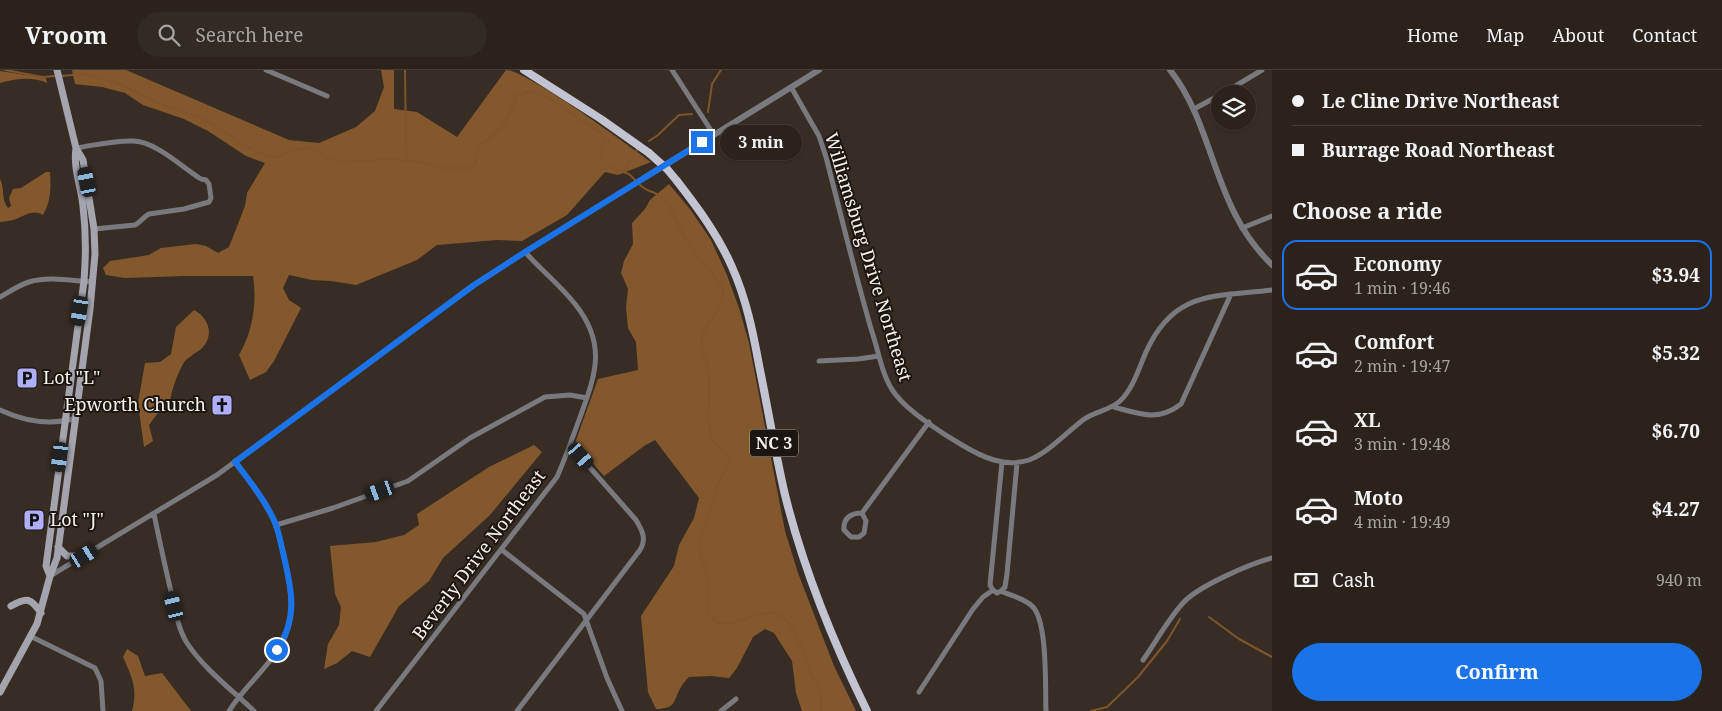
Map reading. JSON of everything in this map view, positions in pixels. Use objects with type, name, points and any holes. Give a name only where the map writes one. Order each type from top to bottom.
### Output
[{"type":"main road","points":[[0,692],[32,637],[57,558],[93,282],[94,230],[83,160],[76,148],[57,70]]},
{"type":"main road","name":"NC 3","points":[[524,70],[601,118],[667,168],[705,217],[720,243],[736,276],[753,335],[780,471],[796,536],[827,625],[867,711]]},
{"type":"main road","points":[[50,576],[46,566],[84,281],[85,230],[83,205],[74,162],[76,148]]},
{"type":"main road","points":[[58,547],[67,556],[84,556]]},
{"type":"main road","points":[[11,606],[28,600],[33,602],[41,613]]},
{"type":"street","points":[[266,70],[327,96]]},
{"type":"street","points":[[672,70],[714,135]]},
{"type":"street","points":[[50,576],[154,514],[235,462],[474,285],[819,70]]},
{"type":"street","points":[[1170,70],[1186,92],[1194,109],[1223,186],[1242,228],[1272,265]]},
{"type":"street","points":[[1236,85],[1262,70]]},
{"type":"street","name":"Williamsburg Drive Northeast","points":[[791,87],[809,116],[824,150],[860,292],[888,382],[904,404],[978,454],[1002,462],[1017,463],[1028,460],[1043,452],[1085,418],[1114,407],[1122,400],[1130,388],[1153,336],[1177,309],[1197,301],[1231,294],[1272,290]]},
{"type":"street","points":[[1194,109],[1211,100]]},
{"type":"street","points":[[76,148],[127,141],[140,142],[162,151],[193,174],[206,180],[209,184],[211,198],[209,202],[184,209],[149,214],[135,225],[94,230]]},
{"type":"street","points":[[1242,228],[1272,216]]},
{"type":"street","name":"Beverly Drive Northeast","points":[[376,711],[554,482],[587,398],[596,367],[592,333],[576,306],[525,252]]},
{"type":"street","points":[[0,297],[35,280],[52,279],[93,282]]},
{"type":"street","points":[[1114,407],[1158,416],[1168,413],[1181,404],[1231,294]]},
{"type":"street","points":[[819,361],[880,356]]},
{"type":"street","points":[[276,525],[333,508],[408,480],[470,438],[545,397],[570,395],[587,398]]},
{"type":"street","points":[[0,410],[14,417],[31,421],[65,421],[76,418]]},
{"type":"street","points":[[862,513],[929,422]]},
{"type":"street","points":[[517,711],[640,550],[644,541],[644,535],[636,520],[570,445]]},
{"type":"street","points":[[229,711],[238,696],[277,650],[287,631],[291,618],[291,586],[276,525],[263,501],[235,462]]},
{"type":"street","points":[[1002,462],[990,584],[993,590],[998,593],[1001,591],[1030,604],[1041,621],[1046,711]]},
{"type":"street","points":[[1001,591],[1007,574],[1017,463]]},
{"type":"street","points":[[856,513],[862,513],[866,521],[864,533],[859,537],[852,537],[847,534],[843,524],[847,518],[856,513]]},
{"type":"street","points":[[154,514],[178,623],[183,635],[207,667],[254,711]]},
{"type":"street","points":[[502,550],[581,610],[587,619],[607,678],[622,711]]},
{"type":"street","points":[[1143,660],[1184,602],[1204,588],[1258,562],[1272,558]]},
{"type":"street","points":[[919,692],[973,609],[980,600],[993,590]]},
{"type":"street","points":[[32,637],[95,668],[101,681],[103,711]]},
{"type":"street","points":[[721,711],[736,699]]},
{"type":"shaded area","points":[[72,70],[126,70],[289,140],[319,143],[356,127],[375,111],[384,87],[381,70],[394,70],[394,109],[417,112],[457,137],[506,70],[517,73],[555,95],[651,162],[618,175],[605,172],[567,215],[522,241],[497,240],[437,245],[417,260],[356,285],[312,280],[289,275],[283,288],[289,300],[301,308],[274,361],[266,372],[250,380],[239,355],[248,336],[253,317],[253,276],[125,278],[106,275],[103,268],[110,261],[149,255],[161,248],[196,244],[206,246],[218,253],[229,247],[245,206],[247,193],[265,163],[246,156],[208,131],[184,119],[143,105],[125,93],[102,87],[75,84]]},
{"type":"shaded area","points":[[0,71],[46,78],[47,83],[29,79],[18,79],[0,83]]},
{"type":"shaded area","points":[[46,172],[50,172],[50,189],[48,205],[43,215],[39,213],[26,214],[14,220],[0,222],[0,179],[4,202],[8,208],[11,206],[9,198],[13,189],[21,188]]},
{"type":"shaded area","points":[[669,184],[690,209],[711,240],[739,308],[749,343],[785,531],[798,573],[834,666],[856,711],[802,711],[796,693],[792,661],[774,633],[765,629],[753,637],[737,668],[729,678],[711,676],[689,677],[673,703],[663,709],[656,709],[648,692],[641,616],[674,566],[679,545],[694,518],[699,498],[655,440],[604,476],[575,443],[598,379],[638,370],[636,342],[628,328],[626,307],[628,289],[621,273],[624,261],[633,244],[632,223],[645,209],[650,200]]},
{"type":"shaded area","points":[[194,310],[206,322],[209,333],[208,339],[201,349],[184,362],[174,385],[169,406],[157,414],[149,425],[153,441],[144,447],[138,403],[145,363],[160,362],[171,354],[176,327]]},
{"type":"shaded area","points":[[534,445],[542,452],[490,515],[443,558],[429,581],[399,606],[370,657],[352,651],[337,663],[324,669],[328,644],[339,625],[341,607],[335,594],[330,546],[376,542],[404,535],[419,525],[417,514],[489,467]]},
{"type":"shaded area","points":[[127,649],[138,656],[145,676],[162,673],[191,711],[132,711],[134,703],[133,683],[123,657]]},
{"type":"waterway","points":[[5,70],[43,77],[55,76]]},
{"type":"waterway","points":[[405,70],[408,161]]},
{"type":"waterway","points":[[708,112],[712,84],[721,70]]},
{"type":"waterway","points":[[60,76],[84,74],[117,83],[166,106],[200,118],[245,146],[271,157],[279,157],[295,150],[307,148],[341,162],[394,159],[420,162],[443,168],[471,168],[475,165],[478,147],[501,128],[509,116],[516,96],[530,91],[552,100],[605,137],[601,153],[604,163],[611,168],[627,173],[642,187],[657,194],[665,201],[690,245],[716,278],[723,291],[721,305],[704,332],[701,343],[709,374],[710,430],[712,438],[727,454],[729,461],[728,467],[720,478],[700,544],[700,553],[708,579],[708,610],[713,619],[719,623],[726,624],[767,613],[774,613],[787,621],[797,636],[810,672],[819,689],[821,711]]},
{"type":"waterway","points":[[649,141],[679,115],[692,114]]},
{"type":"waterway","points":[[624,172],[637,150]]},
{"type":"waterway","points":[[1209,617],[1239,639],[1272,657]]},
{"type":"waterway","points":[[1091,711],[1107,707],[1138,677],[1167,641],[1180,619]]},
{"type":"place","name":"Lot \"L\"","points":[[27,378]]},
{"type":"place","name":"Epworth Church","points":[[222,405]]},
{"type":"place","name":"Lot \"J\"","points":[[34,520]]},
{"type":"route","points":[[277,650],[282,643],[291,618],[291,586],[278,530],[263,501],[235,462],[474,285],[702,142]]}]
